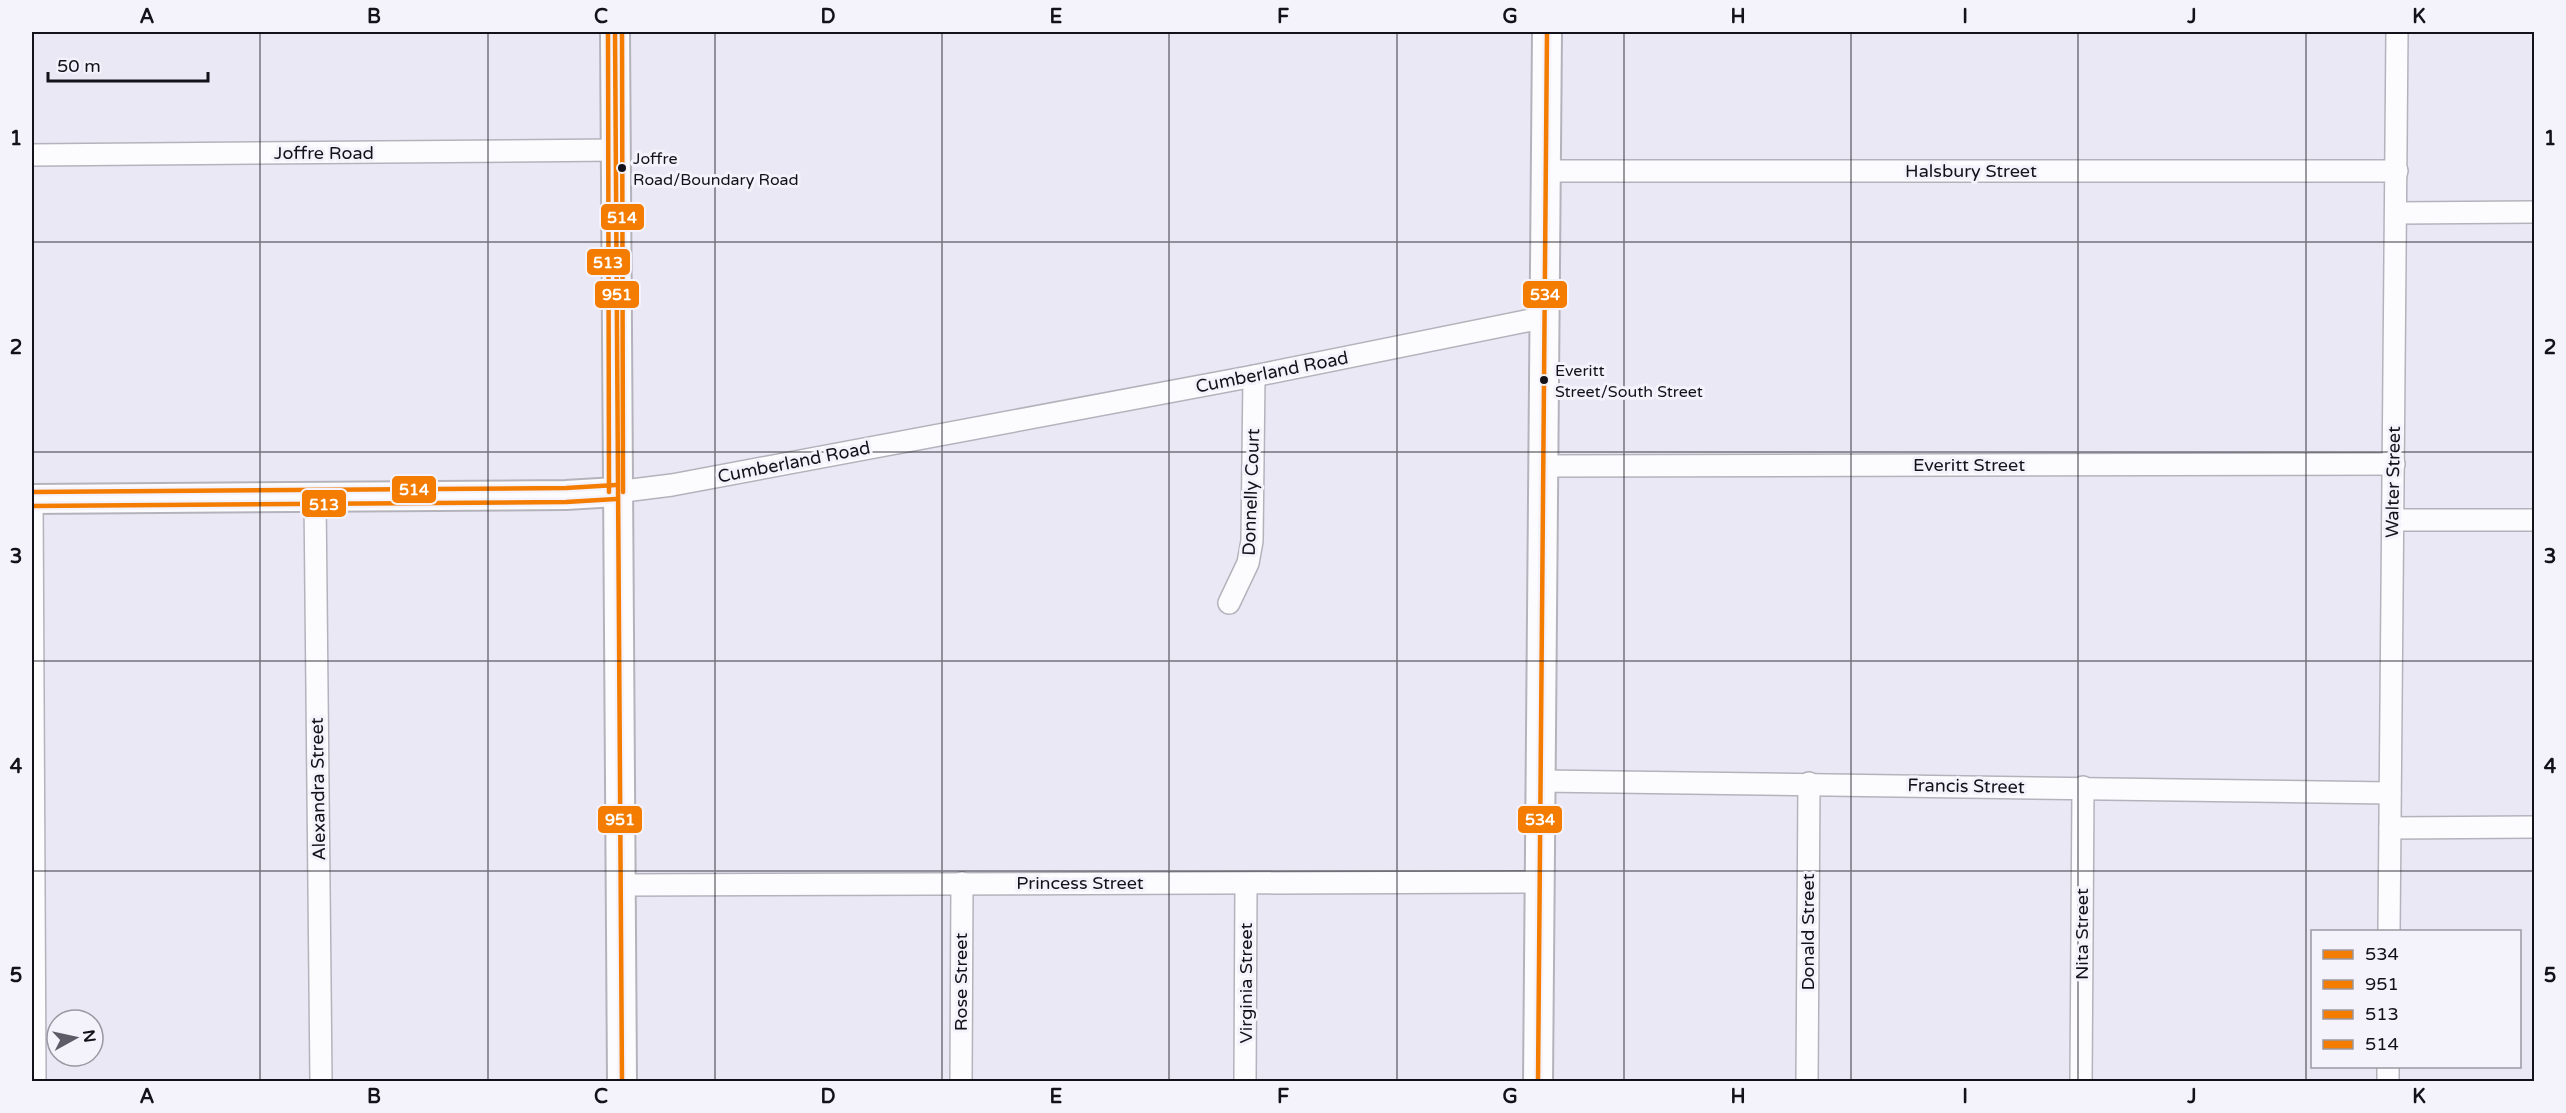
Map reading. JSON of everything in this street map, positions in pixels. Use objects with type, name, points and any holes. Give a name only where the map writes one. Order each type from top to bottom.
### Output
[{"type":"main road","points":[[615,32],[616,492],[622,1082]]},
{"type":"main road","points":[[1538,1082],[1547,32]]},
{"type":"main road","name":"Cumberland Road","points":[[32,500],[616,492]]},
{"type":"street","name":"Walter Street","points":[[2389,930],[2397,32]]},
{"type":"street","name":"Joffre Road","points":[[32,154],[616,150]]},
{"type":"street","name":"Halsbury Street","points":[[1546,171],[2397,171]]},
{"type":"street","points":[[2396,213],[2535,212]]},
{"type":"street","name":"Cumberland Road","points":[[616,492],[672,485],[1254,376],[1546,317]]},
{"type":"street","name":"Donnelly Court","points":[[1229,603],[1248,563],[1252,541],[1254,376]]},
{"type":"street","name":"Everitt Street","points":[[1544,466],[2394,464]]},
{"type":"street","name":"Alexandra Street","points":[[315,497],[321,1082]]},
{"type":"street","points":[[32,500],[34,1082]]},
{"type":"street","points":[[2393,520],[2535,520]]},
{"type":"street","name":"Francis Street","points":[[1542,781],[2390,793]]},
{"type":"street","name":"Donald Street","points":[[1807,1082],[1809,783]]},
{"type":"street","name":"Nita Street","points":[[2081,1082],[2083,787]]},
{"type":"street","points":[[2390,828],[2535,827]]},
{"type":"street","name":"Princess Street","points":[[621,885],[1539,882]]},
{"type":"street","name":"Rose Street","points":[[961,1082],[962,883]]},
{"type":"street","name":"Virginia Street","points":[[1245,1082],[1246,884]]},
{"type":"transit line","name":"513","points":[[608,32],[609,492]]},
{"type":"transit line","name":"951","points":[[615,32],[622,1082]]},
{"type":"transit line","name":"514","points":[[622,32],[623,492]]},
{"type":"transit line","name":"534","points":[[1538,1082],[1547,32]]},
{"type":"transit line","name":"514","points":[[32,492],[566,488],[616,485]]},
{"type":"transit line","name":"513","points":[[32,506],[566,502],[616,499]]},
{"type":"place","name":"Joffre Road/Boundary Road","points":[[622,168]]},
{"type":"place","name":"Everitt Street/South Street","points":[[1544,380]]}]
